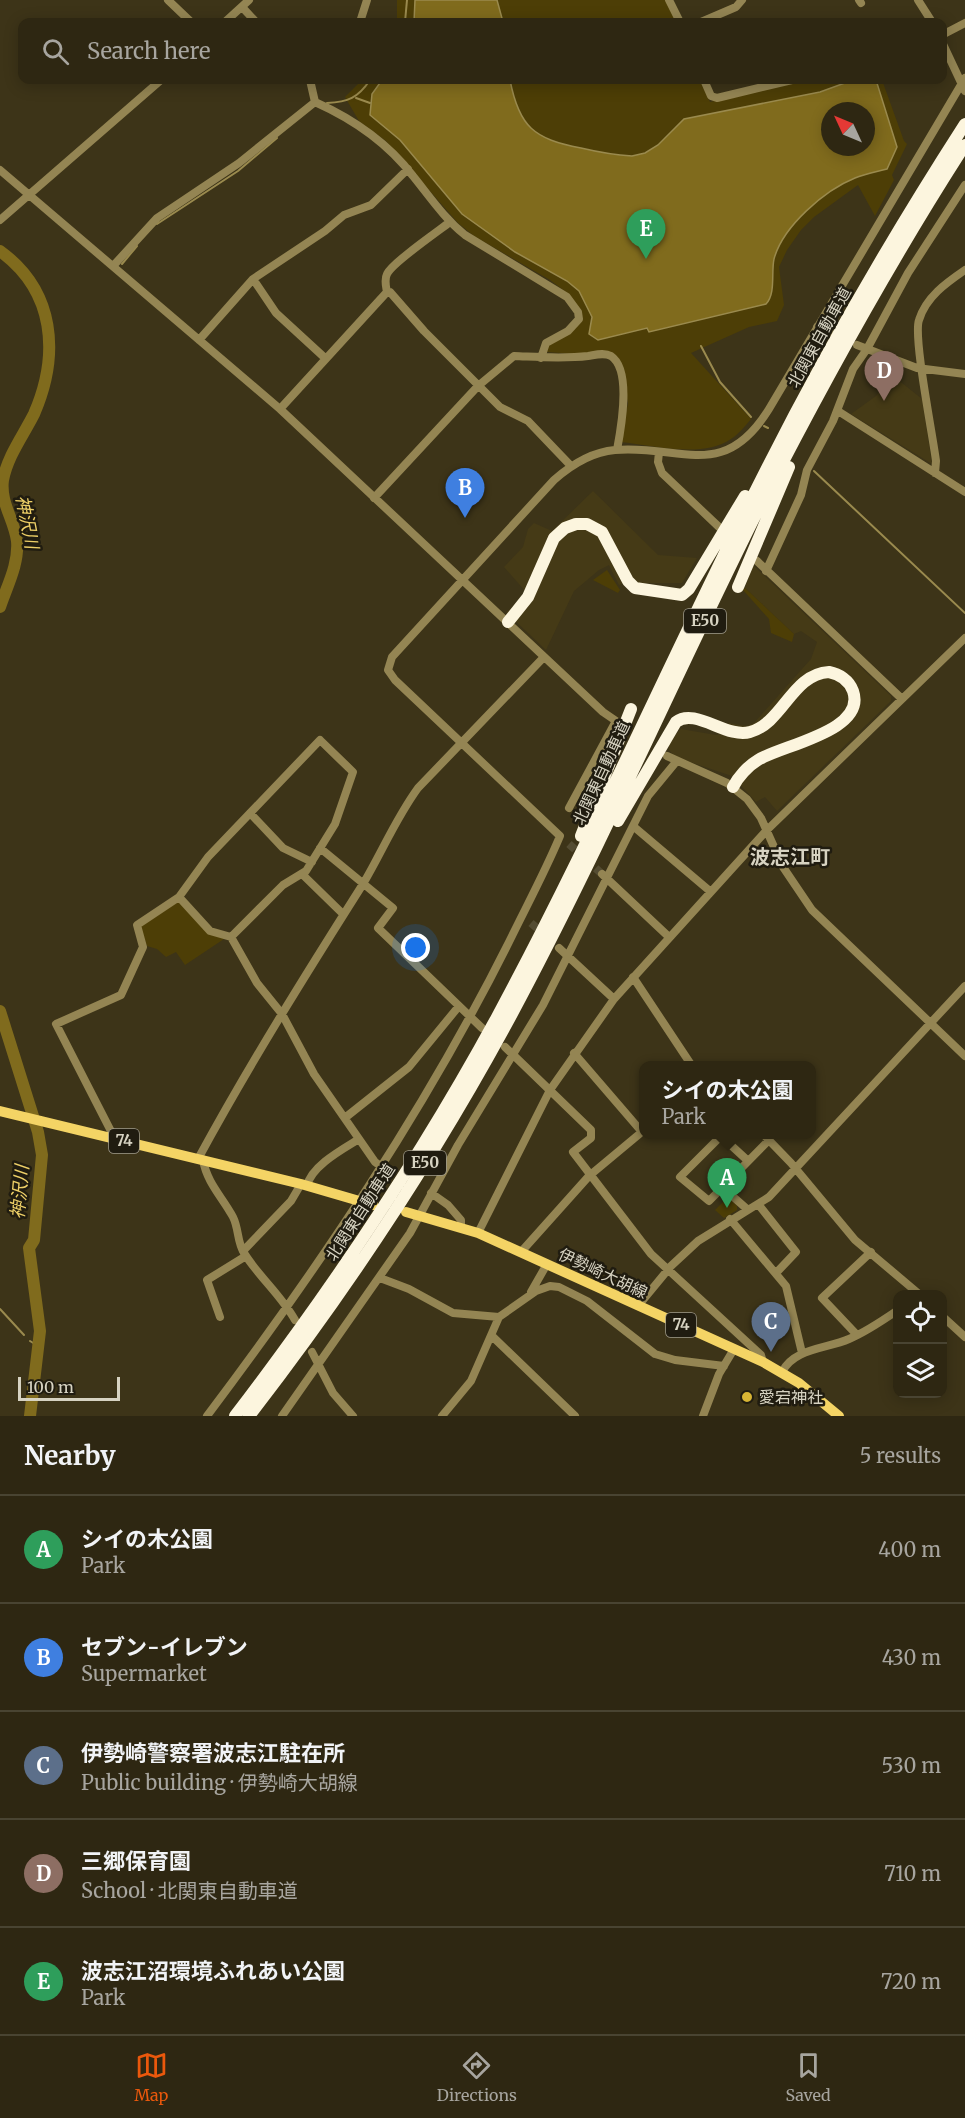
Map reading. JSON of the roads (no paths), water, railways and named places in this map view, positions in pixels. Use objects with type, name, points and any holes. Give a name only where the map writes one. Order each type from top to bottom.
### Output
[{"type":"highway","name":"北関東自動車道","points":[[235,1416],[316,1306],[390,1196],[461,1081],[530,956],[712,578],[796,413],[873,274],[965,124]]},
{"type":"highway","name":"北関東自動車道","points":[[249,1416],[338,1297],[428,1157],[500,1036],[574,894],[752,523],[842,352],[965,145]]},
{"type":"highway","points":[[738,587],[842,352]]},
{"type":"highway","points":[[508,622],[528,597],[554,538],[565,528],[576,524],[587,524],[602,532],[628,581],[635,588],[674,595],[685,592],[796,413]]},
{"type":"highway","points":[[508,622],[531,600],[558,539],[572,530],[586,528],[600,536],[627,588]]},
{"type":"highway","points":[[722,722],[740,729],[756,726],[804,677],[820,668],[833,668],[844,673],[854,683],[859,696],[856,715],[844,728],[763,762],[733,787]]},
{"type":"highway","points":[[574,894],[676,722],[688,717],[732,732],[747,733],[764,725],[811,676],[829,672],[846,681],[853,692],[854,703],[846,721],[760,759],[737,780],[733,787]]},
{"type":"highway","points":[[530,956],[605,779],[631,709]]},
{"type":"main road","name":"74","points":[[0,1111],[304,1185],[373,1205]]},
{"type":"main road","name":"伊勢崎大胡線","points":[[406,1212],[478,1233],[763,1362],[807,1389],[839,1416]]},
{"type":"street","points":[[168,0],[188,18]]},
{"type":"street","points":[[230,18],[249,0]]},
{"type":"street","points":[[361,18],[367,0]]},
{"type":"street","points":[[669,0],[678,18]]},
{"type":"street","points":[[710,18],[729,10],[742,0]]},
{"type":"street","points":[[918,0],[930,18]]},
{"type":"street","points":[[242,7],[252,18]]},
{"type":"street","points":[[947,32],[965,23]]},
{"type":"street","points":[[569,843],[395,681],[388,667],[392,657],[554,480],[571,466],[586,458],[617,450],[705,455],[728,449],[746,438],[765,415],[964,84],[947,52]]},
{"type":"street","points":[[0,220],[156,84]]},
{"type":"street","points":[[312,84],[315,102]]},
{"type":"street","points":[[706,84],[711,96],[717,98],[775,84]]},
{"type":"street","points":[[114,265],[157,218],[239,163],[315,102]]},
{"type":"street","points":[[315,102],[338,112],[368,131],[408,169],[450,222],[495,255],[555,288],[572,303],[579,319],[568,331],[546,343],[541,358]]},
{"type":"street","points":[[199,340],[253,279],[319,235],[344,215],[371,205],[408,169]]},
{"type":"street","points":[[0,170],[280,409],[544,657],[617,722],[569,808]]},
{"type":"street","points":[[766,572],[801,495],[807,470],[838,411],[851,374],[908,273],[965,185]]},
{"type":"street","points":[[387,292],[385,282],[393,264],[414,251],[450,222]]},
{"type":"street","points":[[935,473],[936,461],[917,329],[919,318],[939,290],[965,270]]},
{"type":"street","points":[[253,279],[276,313],[325,358]]},
{"type":"street","points":[[280,409],[387,292]]},
{"type":"street","points":[[387,292],[390,292],[500,407],[528,421],[571,466]]},
{"type":"street","points":[[817,327],[830,333]]},
{"type":"street","points":[[857,345],[923,369],[965,374]]},
{"type":"street","points":[[374,498],[478,386],[514,356],[566,359],[604,354],[613,358],[620,376],[625,409],[617,450]]},
{"type":"street","points":[[838,411],[965,492]]},
{"type":"street","points":[[659,452],[658,462],[662,473],[719,527]]},
{"type":"street","points":[[757,561],[902,699]]},
{"type":"street","points":[[478,1233],[550,1090],[614,999],[767,830],[965,638]]},
{"type":"street","points":[[295,1320],[288,1307],[244,1253],[235,1220],[214,1189],[200,1160],[249,1065],[305,981],[364,882],[404,807],[418,788],[544,657]]},
{"type":"street","points":[[115,1139],[56,1024],[121,995],[143,947],[137,925],[178,897],[208,856],[320,740],[353,772],[335,824],[302,874],[283,885],[231,937]]},
{"type":"street","points":[[667,756],[676,762],[712,775],[733,787],[753,806],[767,830],[783,867],[812,910],[965,1056]]},
{"type":"street","points":[[282,1416],[380,1278],[420,1215],[512,1053],[540,1011],[648,795],[676,762]]},
{"type":"street","points":[[250,813],[283,848],[312,862]]},
{"type":"street","points":[[633,826],[711,892]]},
{"type":"street","points":[[207,1416],[288,1307],[382,1167],[471,1018],[560,836]]},
{"type":"street","points":[[320,848],[393,908],[378,928],[482,1028]]},
{"type":"street","points":[[302,874],[343,914]]},
{"type":"street","points":[[605,877],[669,937]]},
{"type":"street","points":[[178,897],[210,931],[231,937],[257,983],[282,1014],[314,1074],[346,1117],[375,1162],[382,1167]]},
{"type":"street","points":[[522,915],[531,923]]},
{"type":"street","points":[[559,948],[614,999]]},
{"type":"street","points":[[633,977],[689,1061]]},
{"type":"street","points":[[639,1306],[668,1269],[698,1241],[730,1219],[769,1197],[965,986]]},
{"type":"street","points":[[346,1117],[409,1067],[459,1006]]},
{"type":"street","points":[[505,1047],[592,1131],[591,1138],[573,1150],[589,1176],[649,1252],[761,1354],[763,1362]]},
{"type":"street","points":[[574,1053],[639,1127]]},
{"type":"street","points":[[521,1252],[589,1176],[639,1135]]},
{"type":"street","points":[[220,1317],[207,1280],[244,1253],[319,1169],[359,1139]]},
{"type":"street","points":[[718,1139],[680,1177],[709,1201],[764,1139]]},
{"type":"street","points":[[724,1139],[747,1160]]},
{"type":"street","points":[[768,1139],[855,1240],[914,1290]]},
{"type":"street","points":[[722,1187],[747,1209]]},
{"type":"street","points":[[431,1193],[455,1212],[461,1220],[461,1227]]},
{"type":"street","points":[[758,1204],[796,1252],[777,1272]]},
{"type":"street","points":[[730,1219],[777,1272],[789,1293],[802,1353]]},
{"type":"street","points":[[857,1335],[822,1298],[871,1252]]},
{"type":"street","points":[[528,1296],[547,1264]]},
{"type":"street","points":[[380,1278],[409,1289],[453,1313],[499,1317]]},
{"type":"street","points":[[442,1416],[468,1387],[499,1317],[542,1288],[559,1287],[592,1305],[637,1343],[655,1354],[675,1360],[724,1366]]},
{"type":"street","points":[[782,1372],[802,1353],[857,1335],[893,1312]]},
{"type":"street","points":[[947,1321],[965,1337]]},
{"type":"street","points":[[492,1336],[575,1416]]},
{"type":"street","points":[[703,1416],[724,1366],[734,1349]]},
{"type":"street","points":[[312,1352],[333,1393],[353,1416]]},
{"type":"waterway","points":[[405,18],[407,0]]},
{"type":"waterway","points":[[327,103],[352,98],[367,84]]},
{"type":"waterway","points":[[356,98],[370,103]]},
{"type":"waterway","points":[[157,224],[238,171],[277,138]]},
{"type":"waterway","points":[[122,264],[137,246]]},
{"type":"waterway","name":"神沢川","points":[[0,251],[18,267],[32,285],[42,304],[49,347],[42,391],[34,414],[8,462],[3,480],[5,504],[15,533],[17,550],[12,575],[0,607]]},
{"type":"waterway","points":[[701,346],[720,382],[751,417]]},
{"type":"waterway","points":[[764,426],[768,428]]},
{"type":"waterway","points":[[814,471],[965,613]]},
{"type":"waterway","name":"神沢川","points":[[0,1011],[38,1132],[42,1155],[34,1240],[29,1248],[40,1331],[30,1416]]},
{"type":"waterway","points":[[0,1309],[24,1335]]},
{"type":"waterway","points":[[30,1341],[38,1346]]},
{"type":"tunnel","points":[[569,844],[602,874]]},
{"type":"tunnel","points":[[531,923],[545,935]]},
{"type":"place","name":"波志江沼環境ふれあい公園","points":[[646,259]]},
{"type":"place","name":"三郷保育園","points":[[884,401]]},
{"type":"place","name":"セブン-イレブン","points":[[465,518]]},
{"type":"place","name":"シイの木公園","points":[[727,1208]]},
{"type":"place","name":"伊勢崎警察署波志江駐在所","points":[[771,1352]]},
{"type":"place","name":"愛宕神社","points":[[747,1397]]},
{"type":"district","name":"波志江町","points":[[790,857]]}]
